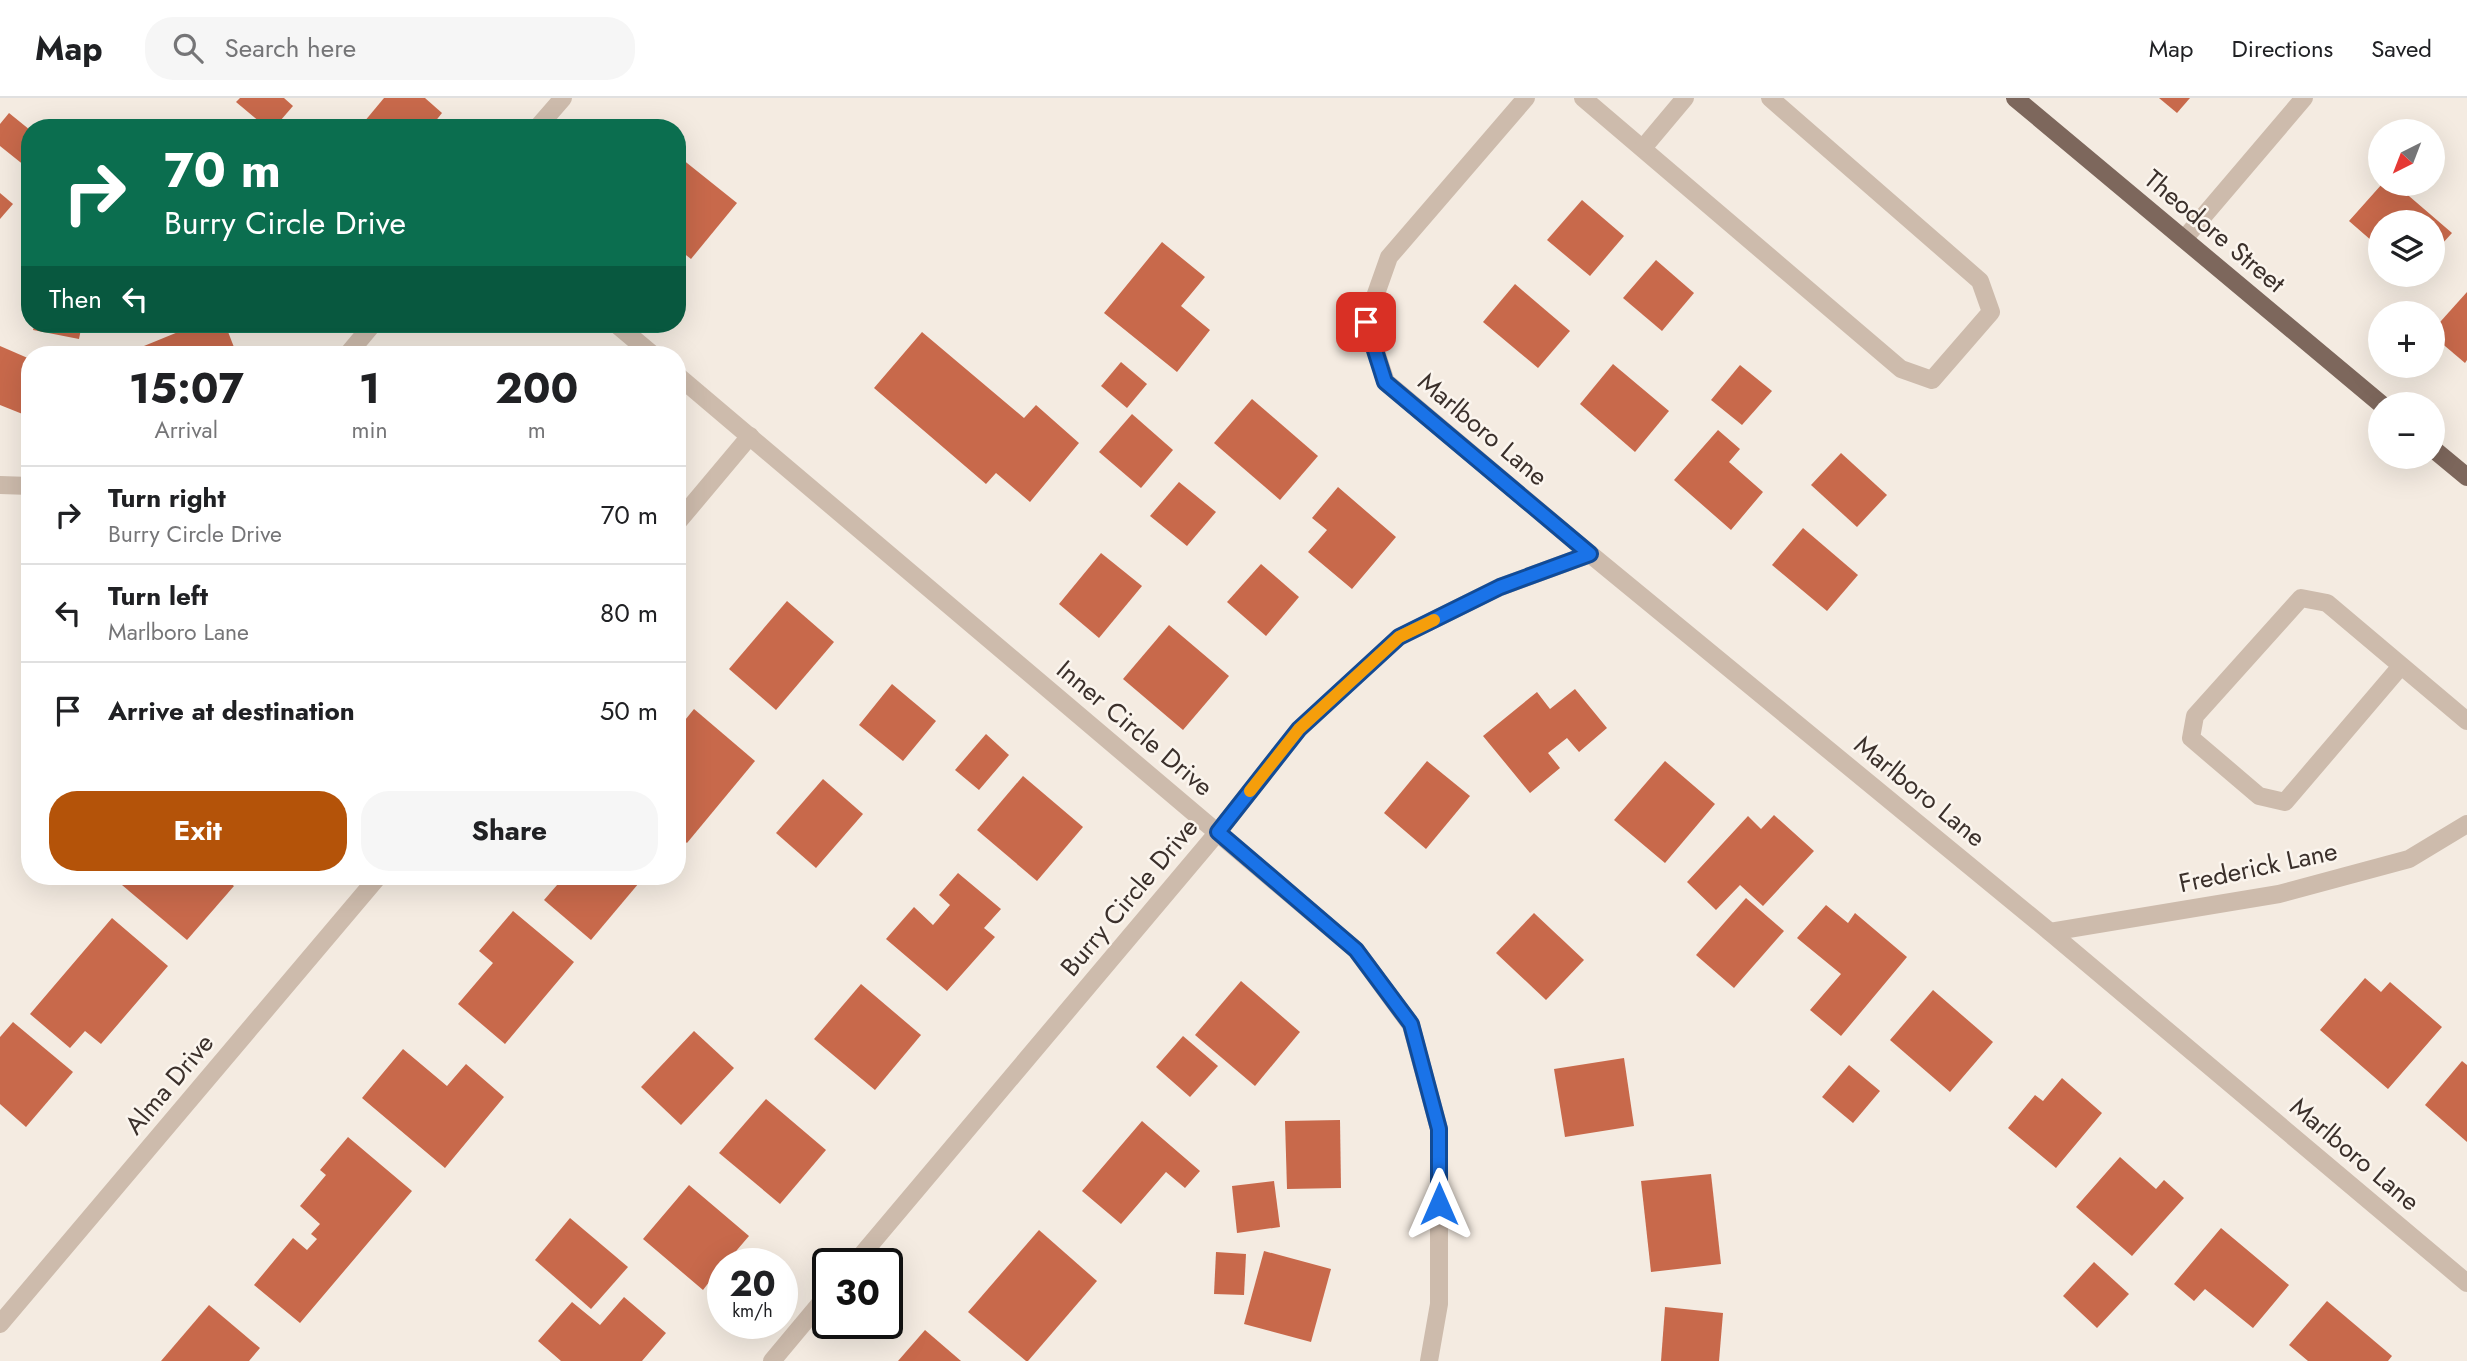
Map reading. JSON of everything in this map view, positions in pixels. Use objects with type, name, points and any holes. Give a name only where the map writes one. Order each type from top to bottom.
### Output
[{"type":"main road","name":"Theodore Street","points":[[2015,98],[2368,393]]},
{"type":"main road","points":[[2445,459],[2467,477]]},
{"type":"street","points":[[545,119],[563,98]]},
{"type":"street","name":"Marlboro Lane","points":[[1526,98],[1389,257],[1366,322],[1385,382],[2050,932],[2467,1283]]},
{"type":"street","points":[[1583,98],[1901,369],[1932,380],[1991,312],[1980,281],[1770,98]]},
{"type":"street","points":[[1643,148],[1685,98]]},
{"type":"street","points":[[2184,239],[2305,98]]},
{"type":"street","points":[[627,333],[642,346]]},
{"type":"street","name":"Inner Circle Drive","points":[[686,383],[1356,950],[1411,1024],[1439,1129],[1439,1304],[1429,1361]]},
{"type":"street","points":[[686,512],[750,436]]},
{"type":"street","points":[[0,485],[21,485]]},
{"type":"street","name":"Burry Circle Drive","points":[[867,1248],[1218,832],[1299,729],[1399,637],[1500,587],[1590,554]]},
{"type":"street","points":[[2401,666],[2285,802],[2259,796],[2191,738],[2195,716],[2301,598],[2327,603],[2467,721]]},
{"type":"street","name":"Frederick Lane","points":[[2050,932],[2279,894],[2409,859],[2467,824]]},
{"type":"street","name":"Alma Drive","points":[[0,1324],[371,885]]},
{"type":"street","points":[[772,1361],[812,1313]]},
{"type":"building","points":[[240,98],[284,98],[293,106],[282,119],[256,119],[236,102]]},
{"type":"building","points":[[384,98],[425,98],[442,113],[437,119],[366,119]]},
{"type":"building","points":[[2159,98],[2190,98],[2177,113]]},
{"type":"building","points":[[9,113],[21,123],[21,163],[0,146],[0,124]]},
{"type":"building","points":[[686,162],[737,203],[691,259],[686,255]]},
{"type":"building","points":[[0,193],[13,204],[0,219]]},
{"type":"building","points":[[2371,196],[2409,196],[2425,210],[2368,210],[2368,238],[2349,221]]},
{"type":"building","points":[[1582,200],[1624,236],[1590,276],[1547,240]]},
{"type":"building","points":[[2445,227],[2452,233],[2445,241]]},
{"type":"building","points":[[1162,242],[1205,277],[1181,306],[1210,330],[1177,372],[1104,313]]},
{"type":"building","points":[[1656,260],[1694,293],[1662,331],[1623,298]]},
{"type":"building","points":[[1515,284],[1570,331],[1538,368],[1483,322]]},
{"type":"building","points":[[2467,292],[2465,363],[2445,346],[2445,317]]},
{"type":"building","points":[[922,332],[1024,418],[1036,405],[1079,443],[1030,502],[996,473],[986,484],[874,388]]},
{"type":"building","points":[[48,333],[80,333],[79,339]]},
{"type":"building","points":[[176,333],[228,333],[234,346],[144,346]]},
{"type":"building","points":[[0,346],[21,355],[21,413],[0,405]]},
{"type":"building","points":[[1121,362],[1147,384],[1127,408],[1101,386]]},
{"type":"building","points":[[1613,364],[1669,411],[1635,452],[1580,404]]},
{"type":"building","points":[[1740,365],[1772,391],[1742,425],[1711,400]]},
{"type":"building","points":[[1252,399],[1318,456],[1280,500],[1214,443]]},
{"type":"building","points":[[1132,414],[1173,450],[1141,488],[1099,452]]},
{"type":"building","points":[[1718,430],[1740,449],[1729,462],[1763,492],[1731,530],[1674,480]]},
{"type":"building","points":[[1841,453],[1887,495],[1857,527],[1811,485]]},
{"type":"building","points":[[1179,482],[1216,512],[1187,546],[1150,516]]},
{"type":"building","points":[[1338,487],[1396,537],[1352,589],[1308,552],[1327,530],[1312,518]]},
{"type":"building","points":[[1803,528],[1858,575],[1827,611],[1772,565]]},
{"type":"building","points":[[1101,553],[1142,586],[1099,638],[1059,604]]},
{"type":"building","points":[[1261,564],[1299,597],[1266,636],[1227,602]]},
{"type":"building","points":[[787,601],[834,642],[776,710],[729,669]]},
{"type":"building","points":[[1169,625],[1229,676],[1183,730],[1123,679]]},
{"type":"building","points":[[892,684],[936,721],[903,761],[859,725]]},
{"type":"building","points":[[1575,689],[1607,728],[1579,752],[1567,738],[1548,753],[1560,768],[1530,793],[1483,736],[1537,692],[1550,709]]},
{"type":"building","points":[[694,709],[755,761],[687,843],[686,842],[686,719]]},
{"type":"building","points":[[986,734],[1009,755],[979,790],[955,770]]},
{"type":"building","points":[[1427,761],[1470,796],[1426,849],[1384,813]]},
{"type":"building","points":[[1665,761],[1715,804],[1665,863],[1614,820]]},
{"type":"building","points":[[1023,776],[1083,827],[1037,881],[977,830]]},
{"type":"building","points":[[823,779],[863,814],[816,868],[776,833]]},
{"type":"building","points":[[1774,815],[1814,851],[1763,906],[1740,885],[1716,910],[1687,882],[1748,816],[1761,829]]},
{"type":"building","points":[[958,873],[1001,909],[984,928],[995,937],[947,991],[886,939],[914,907],[933,925],[950,905],[939,895]]},
{"type":"building","points":[[122,885],[234,886],[187,940]]},
{"type":"building","points":[[557,885],[637,885],[591,940],[544,900]]},
{"type":"building","points":[[1746,898],[1784,931],[1734,988],[1696,955]]},
{"type":"building","points":[[1826,905],[1848,923],[1855,913],[1907,957],[1841,1036],[1810,1010],[1841,974],[1797,938]]},
{"type":"building","points":[[513,911],[574,962],[505,1044],[458,1004],[493,963],[479,951]]},
{"type":"building","points":[[1534,913],[1584,960],[1546,1000],[1496,953]]},
{"type":"building","points":[[112,918],[168,966],[101,1044],[85,1031],[70,1048],[30,1014]]},
{"type":"building","points":[[2365,978],[2381,992],[2390,982],[2442,1027],[2388,1089],[2320,1030]]},
{"type":"building","points":[[1241,981],[1300,1032],[1255,1086],[1195,1035]]},
{"type":"building","points":[[861,984],[921,1035],[875,1090],[814,1039]]},
{"type":"building","points":[[1933,990],[1993,1042],[1950,1092],[1890,1040]]},
{"type":"building","points":[[13,1022],[73,1072],[26,1127],[0,1104],[0,1037]]},
{"type":"building","points":[[694,1031],[734,1068],[681,1125],[641,1087]]},
{"type":"building","points":[[1183,1036],[1218,1066],[1190,1097],[1156,1067]]},
{"type":"building","points":[[403,1049],[447,1086],[466,1064],[504,1097],[445,1168],[362,1098]]},
{"type":"building","points":[[1624,1058],[1634,1126],[1565,1137],[1554,1069]]},
{"type":"building","points":[[2462,1061],[2467,1065],[2467,1142],[2425,1105]]},
{"type":"building","points":[[1849,1065],[1880,1091],[1853,1123],[1822,1097]]},
{"type":"building","points":[[2062,1078],[2102,1113],[2056,1168],[2008,1128],[2035,1095],[2043,1101]]},
{"type":"building","points":[[766,1099],[826,1150],[780,1204],[719,1153]]},
{"type":"building","points":[[1340,1120],[1341,1188],[1287,1189],[1285,1121]]},
{"type":"building","points":[[1142,1121],[1200,1171],[1185,1188],[1166,1172],[1121,1224],[1082,1191]]},
{"type":"building","points":[[348,1137],[412,1191],[300,1323],[254,1285],[293,1238],[307,1250],[317,1239],[311,1234],[320,1224],[300,1206],[326,1175],[320,1170]]},
{"type":"building","points":[[2120,1157],[2156,1189],[2164,1180],[2184,1198],[2132,1256],[2076,1207]]},
{"type":"building","points":[[1711,1174],[1721,1264],[1651,1272],[1641,1181]]},
{"type":"building","points":[[1274,1181],[1280,1227],[1237,1233],[1232,1186]]},
{"type":"building","points":[[689,1185],[749,1236],[739,1248],[707,1248],[707,1285],[703,1290],[643,1239]]},
{"type":"building","points":[[570,1218],[628,1267],[591,1309],[535,1260]]},
{"type":"building","points":[[2221,1228],[2289,1285],[2253,1328],[2205,1289],[2194,1301],[2174,1284]]},
{"type":"building","points":[[1039,1230],[1097,1281],[1026,1361],[968,1312]]},
{"type":"building","points":[[1264,1251],[1331,1269],[1311,1342],[1244,1324]]},
{"type":"building","points":[[1216,1252],[1246,1254],[1244,1295],[1214,1294]]},
{"type":"building","points":[[2094,1262],[2129,1294],[2097,1328],[2063,1296]]},
{"type":"building","points":[[624,1297],[666,1333],[642,1361],[561,1361],[538,1341],[572,1302],[600,1325]]},
{"type":"building","points":[[2327,1301],[2392,1356],[2388,1361],[2308,1361],[2289,1345]]},
{"type":"building","points":[[209,1305],[260,1348],[249,1361],[161,1361]]},
{"type":"building","points":[[1665,1307],[1723,1313],[1719,1361],[1661,1361]]},
{"type":"building","points":[[925,1330],[961,1361],[898,1361]]},
{"type":"slow traffic","points":[[1250,791],[1299,729],[1399,637],[1434,620]]},
{"type":"route","points":[[1366,322],[1385,382],[1590,554],[1500,587],[1399,637],[1299,729],[1218,832],[1356,950],[1411,1024],[1439,1129],[1439,1204]]}]
